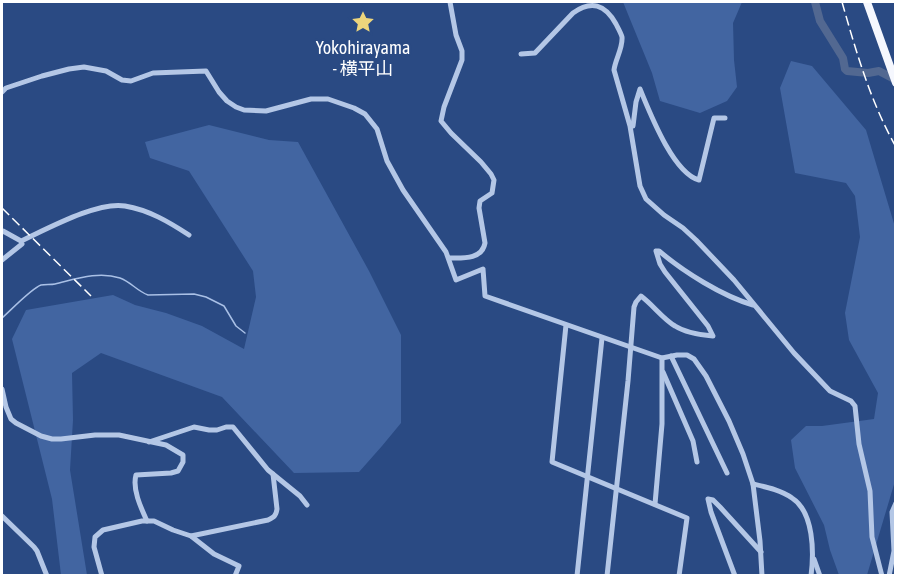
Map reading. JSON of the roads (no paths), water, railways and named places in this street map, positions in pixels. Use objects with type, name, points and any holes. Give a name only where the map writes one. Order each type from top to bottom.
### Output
[{"type":"main road","points":[[867,2],[896,83]]},
{"type":"street","points":[[449,258],[470,258],[484,248],[480,201],[492,193],[494,180],[481,162],[441,122],[444,107],[462,60],[462,51],[456,35],[450,2]]},
{"type":"street","points":[[521,54],[535,53],[579,8],[587,5],[598,5],[606,10],[614,20],[621,34],[621,44],[614,63],[614,70],[632,134],[640,186],[646,199],[696,240],[830,391],[851,401],[855,406],[859,444],[870,491],[872,537],[882,576]]},
{"type":"street","points":[[2,92],[6,88],[69,69],[84,68],[106,71],[122,80],[131,81],[153,73],[206,71],[227,101],[249,111],[266,111],[311,99],[328,99],[365,114],[377,129],[387,161],[402,190],[441,243],[456,280],[483,269],[485,296],[662,358],[687,355],[694,359],[706,376],[729,421],[753,484],[762,576]]},
{"type":"street","points":[[632,134],[640,89],[657,128],[675,158],[688,174],[699,180],[714,118],[725,118]]},
{"type":"street","points":[[2,232],[21,241],[95,208],[124,206],[168,221],[189,235]]},
{"type":"street","points":[[2,260],[22,244]]},
{"type":"street","points":[[607,576],[636,302],[641,296],[674,326],[700,335],[713,336],[708,326],[665,272],[656,251],[696,278],[743,302],[754,305]]},
{"type":"street","points":[[566,325],[552,462],[687,518],[679,576]]},
{"type":"street","points":[[577,576],[602,338]]},
{"type":"street","points":[[671,356],[727,472]]},
{"type":"street","points":[[655,504],[662,424],[662,358]]},
{"type":"street","points":[[662,370],[693,441],[698,462]]},
{"type":"street","points":[[2,389],[11,419],[41,436],[61,439],[95,435],[130,436],[172,448],[183,455],[178,471],[136,474],[134,478],[136,489],[147,521]]},
{"type":"street","points":[[147,442],[194,427],[209,430],[233,427],[273,474],[300,496],[307,505]]},
{"type":"street","points":[[190,536],[256,523],[274,517],[277,509],[273,474]]},
{"type":"street","points":[[753,484],[781,492],[798,502],[808,518],[813,549],[811,576]]},
{"type":"street","points":[[735,576],[708,499],[713,500],[720,507],[761,553]]},
{"type":"street","points":[[889,576],[894,551],[892,512],[896,503]]},
{"type":"street","points":[[2,516],[38,551],[47,576]]},
{"type":"street","points":[[102,576],[94,547],[95,537],[103,530],[147,521],[154,521],[173,531],[190,536],[214,554],[239,566],[235,576]]},
{"type":"street","points":[[813,558],[820,576]]},
{"type":"waterway","points":[[815,2],[820,21],[843,58],[847,71],[868,73],[879,71],[896,80]]},
{"type":"waterway","points":[[2,318],[41,285],[104,275],[120,278],[148,295],[194,294],[206,297],[224,306],[236,326],[245,333]]},
{"type":"railway","points":[[842,2],[871,94],[896,147]]},
{"type":"railway","points":[[2,208],[91,296]]},
{"type":"place","name":"Yokohirayama - 横平山","points":[[363,22]]}]
